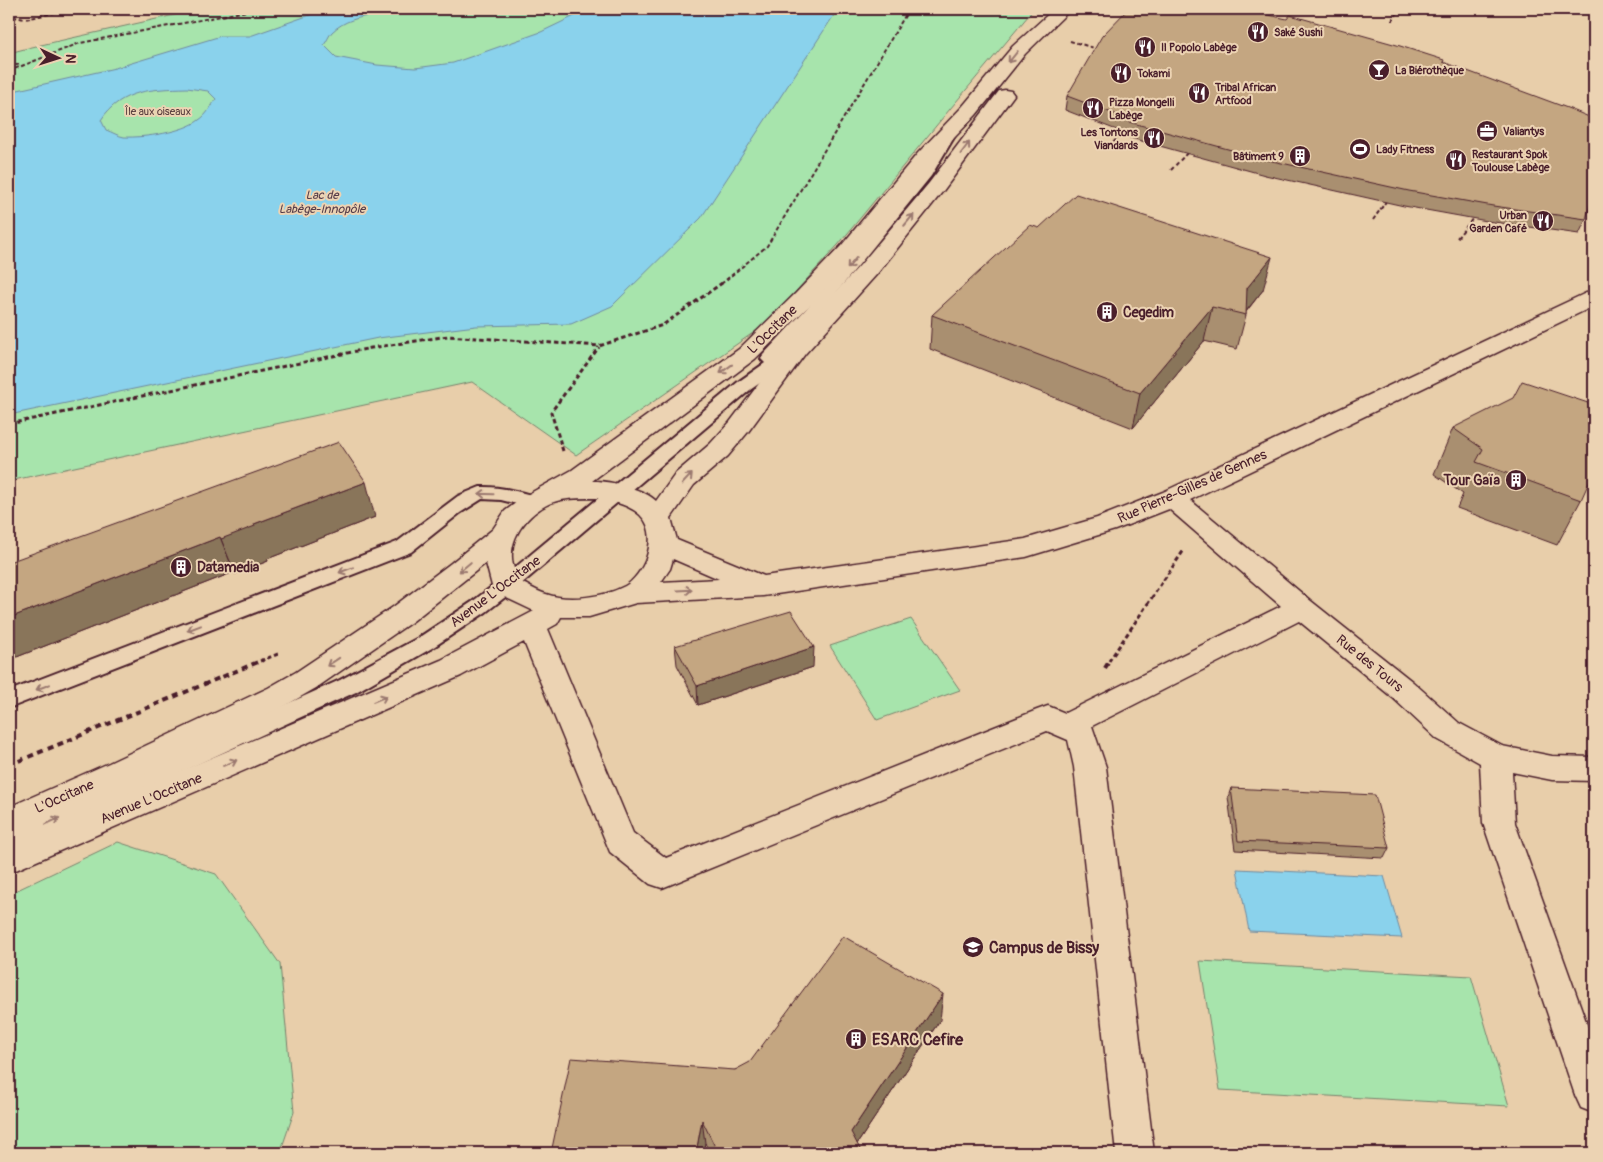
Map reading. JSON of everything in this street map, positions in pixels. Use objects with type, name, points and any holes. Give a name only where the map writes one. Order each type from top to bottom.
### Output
[{"type":"street","name":"L'Occitane","points":[[658,518],[686,479],[719,450],[739,427],[797,349],[869,269],[936,187],[1013,86],[1062,10]]},
{"type":"street","name":"L'Occitane","points":[[506,586],[498,558],[502,535],[514,517],[581,476],[747,354],[817,284],[1019,50],[1062,10]]},
{"type":"street","name":"Rue Pierre-Gilles de Gennes","points":[[636,593],[763,586],[1026,548],[1106,524],[1172,498],[1594,298]]},
{"type":"street","points":[[506,586],[539,603],[564,608],[589,607],[636,593],[656,569],[664,545],[658,518],[643,503],[618,493],[596,489],[544,497]]},
{"type":"street","name":"Rue des Tours","points":[[1172,498],[1301,608],[1403,690],[1448,732],[1494,756],[1552,768],[1594,768]]},
{"type":"street","points":[[120,772],[278,696],[306,680],[403,614],[461,570],[502,535]]},
{"type":"street","points":[[664,545],[763,586]]},
{"type":"street","name":"Avenue L'Occitane","points":[[9,859],[451,668],[564,608]]},
{"type":"street","points":[[1066,726],[1138,688],[1301,608]]},
{"type":"street","points":[[532,624],[545,661],[621,842],[662,874],[1048,718],[1081,733],[1090,767],[1135,1153]]},
{"type":"street","points":[[1494,756],[1499,823],[1594,1095]]},
{"type":"street","name":"L'Occitane","points":[[9,821],[120,772]]},
{"type":"lane","name":"L'Occitane","points":[[744,386],[812,312],[926,174],[954,127]]},
{"type":"lane","name":"L'Occitane","points":[[744,386],[797,349]]},
{"type":"lane","name":"Avenue L'Occitane","points":[[9,840],[348,686],[425,643],[479,607],[506,586],[744,386]]},
{"type":"lane","points":[[9,700],[404,547],[449,511],[479,493],[544,497]]},
{"type":"lane","name":"Avenue L'Occitane","points":[[120,772],[214,746]]},
{"type":"path","points":[[9,13],[10,16],[25,19],[72,9]]},
{"type":"path","points":[[9,71],[80,43],[257,9]]},
{"type":"path","points":[[9,424],[371,348],[448,336],[516,339],[599,346],[663,325],[710,293],[767,246],[909,9]]},
{"type":"path","points":[[1392,21],[1400,9],[1408,9]]},
{"type":"path","points":[[1048,34],[1101,49]]},
{"type":"path","points":[[9,67],[31,61]]},
{"type":"path","points":[[1109,147],[1128,126]]},
{"type":"path","points":[[1171,170],[1192,149]]},
{"type":"path","points":[[1374,220],[1390,196]]},
{"type":"path","points":[[1457,238],[1475,216]]},
{"type":"path","points":[[565,460],[551,412],[599,346]]},
{"type":"path","points":[[1104,669],[1202,523]]},
{"type":"path","points":[[9,765],[282,653]]},
{"type":"green space","name":"Lac de Labège-Innopôle","points":[[201,9],[1034,9],[838,245],[766,324],[576,455],[472,382],[9,481],[9,53]]},
{"type":"green space","points":[[911,619],[960,690],[877,720],[830,646]]},
{"type":"green space","points":[[118,842],[216,874],[280,964],[294,1112],[280,1153],[9,1153],[9,894]]},
{"type":"green space","points":[[1200,961],[1471,976],[1509,1106],[1220,1090]]},
{"type":"water","name":"Lac de Labège-Innopôle","points":[[327,9],[423,9],[352,20],[332,32],[324,45],[336,57],[377,65],[415,68],[453,63],[541,32],[589,9],[838,9],[701,218],[612,306],[571,324],[476,326],[378,338],[9,415],[9,92],[115,68],[221,36],[250,36]],"holes":[[[187,88],[208,91],[216,99],[207,113],[192,124],[174,131],[124,137],[106,130],[101,120],[118,102],[150,90]]]},
{"type":"water","points":[[1237,869],[1384,876],[1402,938],[1249,931]]},
{"type":"building","points":[[1128,9],[1241,9],[1287,19],[1290,15],[1444,60],[1443,62],[1594,119],[1594,191],[1586,219],[1493,206],[1409,191],[1268,160],[1129,122],[1131,120],[1067,96],[1102,36]]},
{"type":"building","name":"Cegedim","points":[[1076,194],[1272,257],[1247,288],[1246,315],[1212,307],[1140,393],[932,315],[1030,225],[1039,228]]},
{"type":"building","points":[[1522,381],[1594,405],[1594,471],[1581,500],[1476,462],[1483,449],[1453,428],[1513,398]]},
{"type":"building","points":[[339,442],[366,482],[254,524],[255,526],[221,539],[220,537],[9,618],[9,562]]},
{"type":"building","points":[[791,611],[814,647],[697,686],[675,646]]},
{"type":"building","points":[[1231,788],[1375,795],[1389,848],[1238,841]]},
{"type":"building","name":"ESARC Cefire","points":[[843,936],[943,994],[851,1132],[862,1153],[718,1153],[702,1120],[696,1153],[551,1153],[571,1058],[735,1070],[750,1062]]},
{"type":"place","name":"Saké Sushi","points":[[1258,32]]},
{"type":"place","name":"Il Popolo Labège","points":[[1145,47]]},
{"type":"place","name":"La Biérothèque","points":[[1379,70]]},
{"type":"place","name":"Tokami","points":[[1121,73]]},
{"type":"place","name":"Tribal African Artfood","points":[[1199,93]]},
{"type":"place","name":"Pizza Mongelli Labège","points":[[1093,108]]},
{"type":"place","name":"Valiantys","points":[[1487,131]]},
{"type":"place","name":"Les Tontons Viandards","points":[[1154,138]]},
{"type":"place","name":"Lady Fitness","points":[[1360,149]]},
{"type":"place","name":"Bâtiment 9","points":[[1300,156]]},
{"type":"place","name":"Restaurant Spok Toulouse Labège","points":[[1456,160]]},
{"type":"place","name":"Urban Garden Café","points":[[1543,221]]},
{"type":"place","name":"Cegedim","points":[[1107,312]]},
{"type":"place","name":"Tour Gaïa","points":[[1516,480]]},
{"type":"place","name":"Datamedia","points":[[181,567]]},
{"type":"place","name":"Campus de Bissy","points":[[973,947]]},
{"type":"place","name":"ESARC Cefire","points":[[856,1039]]},
{"type":"park label","name":"Île aux oiseaux","points":[[158,111]]}]
